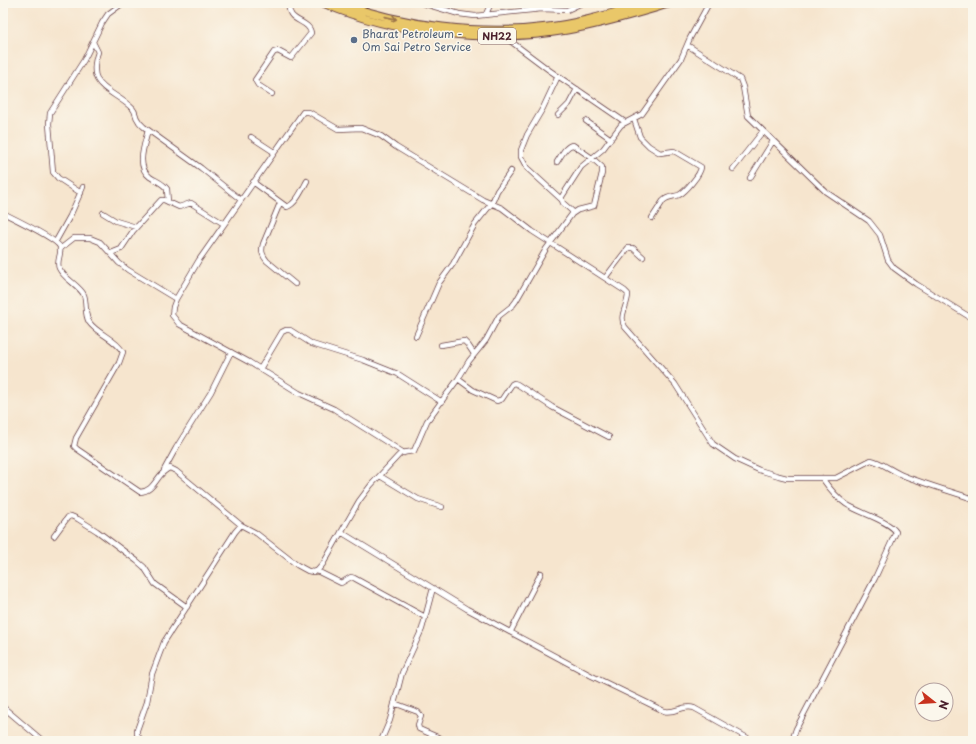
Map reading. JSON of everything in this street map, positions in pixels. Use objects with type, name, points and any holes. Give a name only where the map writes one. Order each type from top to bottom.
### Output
[{"type":"highway","name":"NH22","points":[[323,3],[357,16],[427,32],[505,37],[568,30],[608,21],[672,3]]},
{"type":"highway","name":"NH22","points":[[340,3],[366,12],[436,26],[516,30],[562,25],[607,15],[649,3]]},
{"type":"street","points":[[80,193],[58,178],[53,172],[49,119],[52,108],[84,60],[105,18],[123,3]]},
{"type":"street","points":[[272,94],[258,85],[255,80],[274,52],[278,51],[290,58],[311,33],[309,27],[291,15],[289,3]]},
{"type":"street","points":[[422,3],[459,14],[474,16],[542,9],[567,10],[582,3]]},
{"type":"street","points":[[486,14],[491,3]]},
{"type":"street","points":[[562,200],[562,194],[581,167],[603,149],[625,122],[642,114],[681,59],[709,3]]},
{"type":"street","points":[[505,37],[625,122]]},
{"type":"street","points":[[93,42],[98,52],[94,65],[98,81],[103,87],[133,109],[138,120],[148,130],[241,200]]},
{"type":"street","points":[[687,45],[740,79],[743,87],[748,116],[826,192],[869,221],[880,235],[888,260],[894,268],[916,284],[973,319]]},
{"type":"street","points":[[558,76],[543,108],[527,135],[521,150],[521,157],[526,168],[562,200],[570,208],[572,214]]},
{"type":"street","points":[[558,115],[569,104],[577,89]]},
{"type":"street","points":[[404,452],[340,413],[299,393],[231,352],[179,324],[172,315],[176,299],[199,260],[300,114],[306,111],[338,129],[361,128],[382,136],[396,147],[483,200],[502,208],[532,231],[551,242],[628,294],[622,320],[625,327],[675,384],[713,444],[735,459],[770,474],[787,478],[836,478],[871,460],[903,475],[973,499]]},
{"type":"street","points":[[634,119],[640,138],[649,146],[660,153],[674,151],[701,167],[699,174],[683,192],[666,198],[652,218]]},
{"type":"street","points":[[586,121],[611,139]]},
{"type":"street","points":[[148,130],[142,165],[148,176],[162,184],[167,189],[168,202]]},
{"type":"street","points":[[733,169],[763,131]]},
{"type":"street","points":[[251,137],[274,152]]},
{"type":"street","points":[[750,178],[773,141]]},
{"type":"street","points":[[317,571],[323,564],[359,501],[398,456],[404,452],[414,451],[425,426],[458,380],[469,361],[486,340],[499,316],[516,301],[551,242],[572,214],[581,209],[592,208],[596,203],[603,170],[602,167],[576,146],[570,145],[557,162]]},
{"type":"street","points":[[416,336],[439,283],[457,258],[475,224],[492,203],[497,191],[511,171]]},
{"type":"street","points":[[253,182],[287,207],[292,205],[307,181]]},
{"type":"street","points":[[56,242],[83,187]]},
{"type":"street","points":[[110,253],[121,249],[136,227],[159,202],[164,200],[179,207],[194,204],[224,224]]},
{"type":"street","points":[[280,203],[261,251],[263,258],[295,284]]},
{"type":"street","points":[[3,213],[59,245],[59,268],[84,296],[86,314],[90,323],[116,344],[123,352],[119,363],[76,438],[74,446],[140,492],[146,492],[151,488],[164,470],[213,388],[231,352]]},
{"type":"street","points":[[103,213],[116,221],[136,227]]},
{"type":"street","points":[[60,249],[70,240],[78,237],[94,239],[100,242],[119,263],[128,270],[176,299]]},
{"type":"street","points":[[605,278],[628,248],[633,248],[643,257]]},
{"type":"street","points":[[260,369],[282,332],[290,330],[312,344],[363,360],[398,374],[442,402]]},
{"type":"street","points":[[441,344],[464,341],[468,344],[474,354]]},
{"type":"street","points":[[458,380],[477,392],[497,401],[502,399],[512,384],[517,384],[552,407],[609,437]]},
{"type":"street","points":[[164,470],[170,468],[183,475],[241,525],[256,533],[303,568],[313,572],[317,571],[341,583],[349,578],[354,578],[425,618]]},
{"type":"street","points":[[380,476],[418,499],[442,507]]},
{"type":"street","points":[[792,741],[796,729],[875,578],[896,532],[890,526],[847,504],[836,496],[822,478]]},
{"type":"street","points":[[54,536],[68,517],[71,516],[78,519],[102,534],[141,564],[155,584],[186,607]]},
{"type":"street","points":[[141,741],[137,734],[137,730],[147,702],[152,674],[164,642],[234,532],[241,525]]},
{"type":"street","points":[[341,532],[467,609],[659,710],[668,712],[685,706],[694,708],[753,741]]},
{"type":"street","points":[[511,631],[541,574]]},
{"type":"street","points":[[381,741],[390,720],[402,673],[419,636],[433,588]]},
{"type":"street","points":[[394,703],[418,712],[421,716],[418,725],[419,730],[442,739]]},
{"type":"street","points":[[3,707],[43,741]]},
{"type":"place","name":"Bharat Petroleum - Om Sai Petro Service","points":[[354,40]]}]
